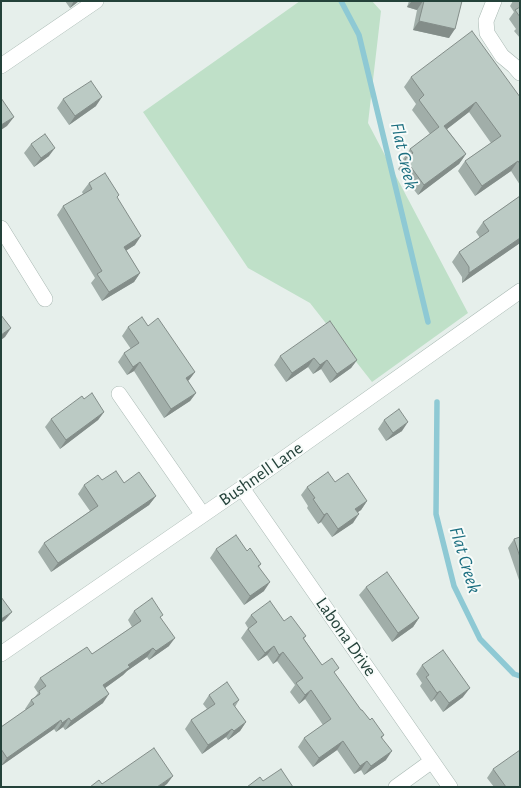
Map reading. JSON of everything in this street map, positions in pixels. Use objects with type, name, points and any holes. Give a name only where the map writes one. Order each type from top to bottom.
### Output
[{"type":"street","points":[[1,66],[96,1]]},
{"type":"street","points":[[494,1],[486,21],[487,34],[502,56],[520,73]]},
{"type":"street","points":[[1,228],[45,300]]},
{"type":"street","name":"Bushnell Lane","points":[[1,654],[242,488],[520,292]]},
{"type":"street","points":[[119,394],[203,515]]},
{"type":"street","name":"Labona Drive","points":[[242,488],[450,787]]},
{"type":"street","points":[[396,787],[432,762]]},
{"type":"green space","points":[[300,1],[372,1],[381,11],[368,123],[468,313],[372,382],[310,303],[248,268],[143,112]]},
{"type":"building","points":[[424,1],[462,1],[455,29],[419,21]]},
{"type":"building","points":[[520,7],[520,17],[515,10]]},
{"type":"building","points":[[472,31],[520,97],[520,164],[518,161],[482,186],[465,161],[501,136],[476,102],[444,126],[466,154],[424,185],[405,159],[413,153],[410,149],[439,127],[419,100],[424,95],[411,77]]},
{"type":"building","points":[[91,81],[102,97],[75,116],[63,99]]},
{"type":"building","points":[[1,98],[14,117],[1,125]]},
{"type":"building","points":[[45,134],[55,148],[41,158],[31,144]]},
{"type":"building","points":[[105,173],[141,236],[124,247],[140,273],[109,292],[97,274],[102,271],[63,206],[92,189],[89,183]]},
{"type":"building","points":[[520,196],[520,238],[469,273],[469,267],[459,252],[489,231],[483,222]]},
{"type":"building","points":[[1,315],[11,328],[1,335]]},
{"type":"building","points":[[142,317],[148,326],[158,318],[195,372],[186,378],[196,393],[171,409],[140,362],[133,367],[124,353],[139,343],[128,327]]},
{"type":"building","points":[[330,321],[357,360],[337,374],[327,360],[320,365],[314,358],[292,373],[280,356]]},
{"type":"building","points":[[92,393],[104,412],[66,440],[51,419],[82,396],[84,399]]},
{"type":"building","points":[[399,409],[408,422],[393,433],[384,420]]},
{"type":"building","points":[[116,471],[124,483],[139,472],[156,496],[58,563],[44,543],[98,506],[84,485],[98,475],[102,480]]},
{"type":"building","points":[[328,472],[335,482],[348,473],[367,501],[355,509],[359,514],[338,529],[327,513],[324,515],[307,487]]},
{"type":"building","points":[[236,535],[247,551],[250,548],[261,564],[258,566],[270,582],[250,596],[216,549]]},
{"type":"building","points":[[520,537],[520,557],[514,539]]},
{"type":"building","points":[[387,572],[419,618],[398,633],[366,587]]},
{"type":"building","points":[[1,597],[12,612],[1,619]]},
{"type":"building","points":[[152,598],[163,615],[160,617],[175,638],[156,651],[153,648],[128,665],[130,667],[103,685],[109,694],[71,721],[69,718],[62,723],[61,720],[7,758],[1,749],[1,727],[34,704],[31,700],[40,694],[39,691],[46,686],[40,678],[87,647],[92,654],[141,621],[134,611]]},
{"type":"building","points":[[270,601],[284,621],[291,616],[306,636],[303,638],[322,665],[332,658],[339,668],[334,672],[361,710],[370,720],[372,718],[384,735],[381,737],[392,751],[371,766],[367,761],[360,766],[343,741],[319,758],[304,738],[331,719],[311,690],[305,695],[296,683],[303,678],[283,652],[279,655],[274,646],[265,653],[248,629],[257,622],[251,615]]},
{"type":"building","points":[[443,650],[470,688],[449,703],[440,691],[437,693],[426,677],[429,675],[422,665]]},
{"type":"building","points":[[227,682],[239,700],[233,704],[246,722],[208,745],[191,720],[215,704],[209,695]]},
{"type":"building","points":[[154,748],[173,776],[157,787],[90,787],[99,780],[102,784]]},
{"type":"building","points":[[520,750],[520,787],[506,787],[493,769]]},
{"type":"building","points":[[281,769],[293,787],[247,787],[260,777],[263,781]]},
{"type":"waterway","name":"Flat Creek","points":[[341,1],[359,35],[428,322]]},
{"type":"waterway","name":"Flat Creek","points":[[437,402],[436,514],[454,586],[480,639],[514,674],[520,676]]}]
